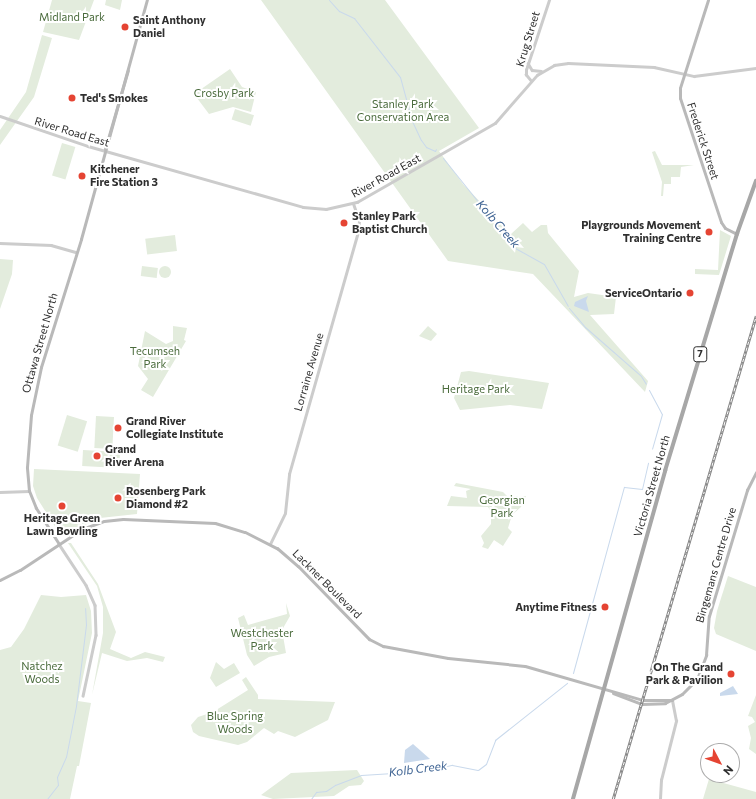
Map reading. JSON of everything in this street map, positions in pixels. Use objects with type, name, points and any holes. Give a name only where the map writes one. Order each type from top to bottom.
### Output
[{"type":"main road","name":"Ottawa Street North","points":[[59,544],[36,508],[29,491],[28,437],[35,390],[76,252],[147,0]]},
{"type":"main road","name":"Frederick Street","points":[[708,0],[684,76],[680,98],[693,142],[721,222],[726,228],[737,234]]},
{"type":"main road","name":"Victoria Street North","points":[[573,799],[665,471],[737,234],[756,181]]},
{"type":"main road","name":"Bingemans Centre Drive","points":[[604,689],[642,704],[665,703],[672,700],[690,687],[703,666],[709,616],[747,490],[756,472]]},
{"type":"main road","name":"Lackner Boulevard","points":[[0,580],[10,576],[59,544],[94,524],[123,519],[215,524],[245,532],[270,544],[298,566],[369,639],[382,646],[448,658],[525,666],[604,689]]},
{"type":"street","name":"Krug Street","points":[[531,82],[525,72],[549,0]]},
{"type":"street","points":[[528,62],[532,70],[541,71]]},
{"type":"street","name":"River Road East","points":[[0,116],[105,150],[303,206],[326,209],[353,204],[495,123],[541,71],[554,65],[568,63],[654,67],[684,76],[704,76],[756,68]]},
{"type":"street","name":"Lorraine Avenue","points":[[270,544],[285,513],[289,474],[358,232],[359,222],[353,204]]},
{"type":"street","points":[[0,243],[51,245],[76,252]]},
{"type":"street","points":[[0,492],[29,491]]},
{"type":"street","name":"Ottawa Street North","points":[[59,544],[86,585],[95,605],[96,635],[83,696]]},
{"type":"street","points":[[660,799],[662,774],[676,721],[672,700]]},
{"type":"green space","name":"Midland Park","points":[[52,0],[94,0],[79,40],[43,32]]},
{"type":"green space","points":[[106,0],[122,0],[120,10],[105,5]]},
{"type":"green space","name":"Stanley Park Conservation Area","points":[[261,0],[385,0],[479,128],[439,151],[463,184],[511,234],[523,223],[532,232],[541,225],[547,225],[548,233],[579,271],[574,297],[588,293],[616,297],[614,314],[590,315],[648,381],[645,392],[533,274],[448,261]]},
{"type":"green space","points":[[42,35],[52,38],[34,97],[0,145],[0,130],[26,92]]},
{"type":"green space","name":"Crosby Park","points":[[230,69],[242,87],[256,92],[251,112],[233,107],[209,114],[194,94]]},
{"type":"green space","points":[[235,109],[254,115],[251,126],[232,119]]},
{"type":"green space","points":[[62,143],[75,147],[65,180],[52,176]]},
{"type":"green space","points":[[655,151],[662,165],[694,165],[681,167],[680,177],[671,177],[671,184],[664,184],[663,196],[661,196],[662,182],[652,152]]},
{"type":"green space","points":[[720,230],[731,236],[719,275],[695,274],[695,269],[718,270]]},
{"type":"green space","points":[[175,235],[177,251],[147,255],[145,239]]},
{"type":"green space","points":[[0,259],[13,260],[12,274],[0,309]]},
{"type":"green space","points":[[142,266],[158,268],[157,278],[141,276]]},
{"type":"green space","points":[[165,266],[169,268],[171,272],[169,276],[165,278],[161,276],[159,272],[161,268]]},
{"type":"green space","name":"Tecumseh Park","points":[[173,326],[187,328],[184,340],[186,341],[153,397],[141,390],[148,379],[138,366],[145,331],[166,344],[173,341]]},
{"type":"green space","points":[[428,326],[437,334],[431,341],[419,336]]},
{"type":"green space","name":"Heritage Park","points":[[469,371],[549,383],[542,409],[510,405],[460,410],[454,398],[461,372]]},
{"type":"green space","points":[[67,415],[87,421],[78,452],[58,446]]},
{"type":"green space","points":[[96,416],[114,417],[112,449],[94,448]]},
{"type":"green space","points":[[83,450],[120,452],[119,468],[82,466]]},
{"type":"green space","points":[[34,469],[140,474],[137,514],[100,518],[61,536],[37,498],[33,486]]},
{"type":"green space","name":"Georgian Park","points":[[456,483],[503,492],[507,496],[526,496],[521,507],[512,515],[508,528],[512,532],[503,546],[494,540],[488,549],[482,547],[484,543],[481,536],[491,524],[491,512],[488,507],[447,506],[451,496],[467,498],[466,491],[471,489],[454,486]]},
{"type":"green space","points":[[68,543],[71,543],[98,584],[116,632],[110,649],[131,658],[145,652],[165,657],[163,662],[147,658],[127,661],[102,653],[92,695],[103,633],[103,607],[97,586]]},
{"type":"green space","points":[[728,576],[756,587],[756,651],[716,634],[714,628],[717,611]]},
{"type":"green space","name":"Natchez Woods","points":[[41,595],[61,597],[86,595],[91,611],[92,633],[78,701],[91,703],[79,766],[77,766],[70,799],[0,799],[0,650],[11,647],[24,629]]},
{"type":"green space","name":"Westchester Park","points":[[286,603],[290,616],[282,630],[286,653],[269,657],[254,666],[247,655],[238,618],[244,615],[248,625],[287,614]]},
{"type":"green space","points":[[216,662],[224,669],[234,663],[240,673],[216,687],[210,678]]},
{"type":"green space","name":"Blue Spring Woods","points":[[246,677],[258,695],[258,699],[335,702],[328,720],[295,737],[278,731],[274,734],[264,728],[247,742],[238,745],[199,736],[193,732],[191,725],[198,717],[213,712],[248,690],[242,680]]},
{"type":"green space","points":[[756,695],[756,754],[749,749],[751,738],[748,726],[755,722],[752,717],[748,716]]},
{"type":"green space","points":[[357,770],[364,781],[361,785],[349,786],[334,796],[273,799],[261,795],[291,773]]},
{"type":"green space","points":[[708,783],[723,783],[756,792],[756,799],[703,799]]},
{"type":"water","points":[[588,296],[586,301],[589,312],[574,306],[575,302]]},
{"type":"water","points":[[733,686],[738,694],[720,696],[720,693]]},
{"type":"water","points":[[413,744],[430,759],[404,763],[405,750]]},
{"type":"waterway","name":"Kolb Creek","points":[[329,0],[339,11],[354,18],[400,77],[412,121],[421,140],[426,147],[435,151],[436,149]]},
{"type":"waterway","name":"Kolb Creek","points":[[443,158],[515,248],[544,264],[568,306]]},
{"type":"waterway","name":"Kolb Creek","points":[[569,308],[585,327],[641,376],[646,384]]},
{"type":"waterway","name":"Kolb Creek","points":[[649,390],[662,414],[652,449]]},
{"type":"waterway","name":"Kolb Creek","points":[[573,673],[624,487],[642,489],[648,463]]},
{"type":"waterway","points":[[47,799],[58,785],[57,777],[66,757],[76,706],[86,625],[85,608]]},
{"type":"waterway","name":"Kolb Creek","points":[[311,799],[316,792],[326,791],[335,785],[361,775],[425,771],[452,765],[478,770],[486,764],[495,740],[567,683]]},
{"type":"railway","points":[[613,799],[756,316]]},
{"type":"place","name":"Saint Anthony Daniel","points":[[125,27]]},
{"type":"place","name":"Ted's Smokes","points":[[72,98]]},
{"type":"place","name":"Kitchener Fire Station 3","points":[[82,176]]},
{"type":"place","name":"Stanley Park Baptist Church","points":[[344,223]]},
{"type":"place","name":"Playgrounds Movement Training Centre","points":[[709,232]]},
{"type":"place","name":"ServiceOntario","points":[[690,293]]},
{"type":"place","name":"Grand River Collegiate Institute","points":[[118,428]]},
{"type":"place","name":"Grand River Arena","points":[[97,456]]},
{"type":"place","name":"Rosenberg Park Diamond #2","points":[[118,498]]},
{"type":"place","name":"Heritage Green Lawn Bowling","points":[[62,506]]},
{"type":"place","name":"Anytime Fitness","points":[[605,607]]},
{"type":"place","name":"On The Grand Park & Pavilion","points":[[731,674]]}]
